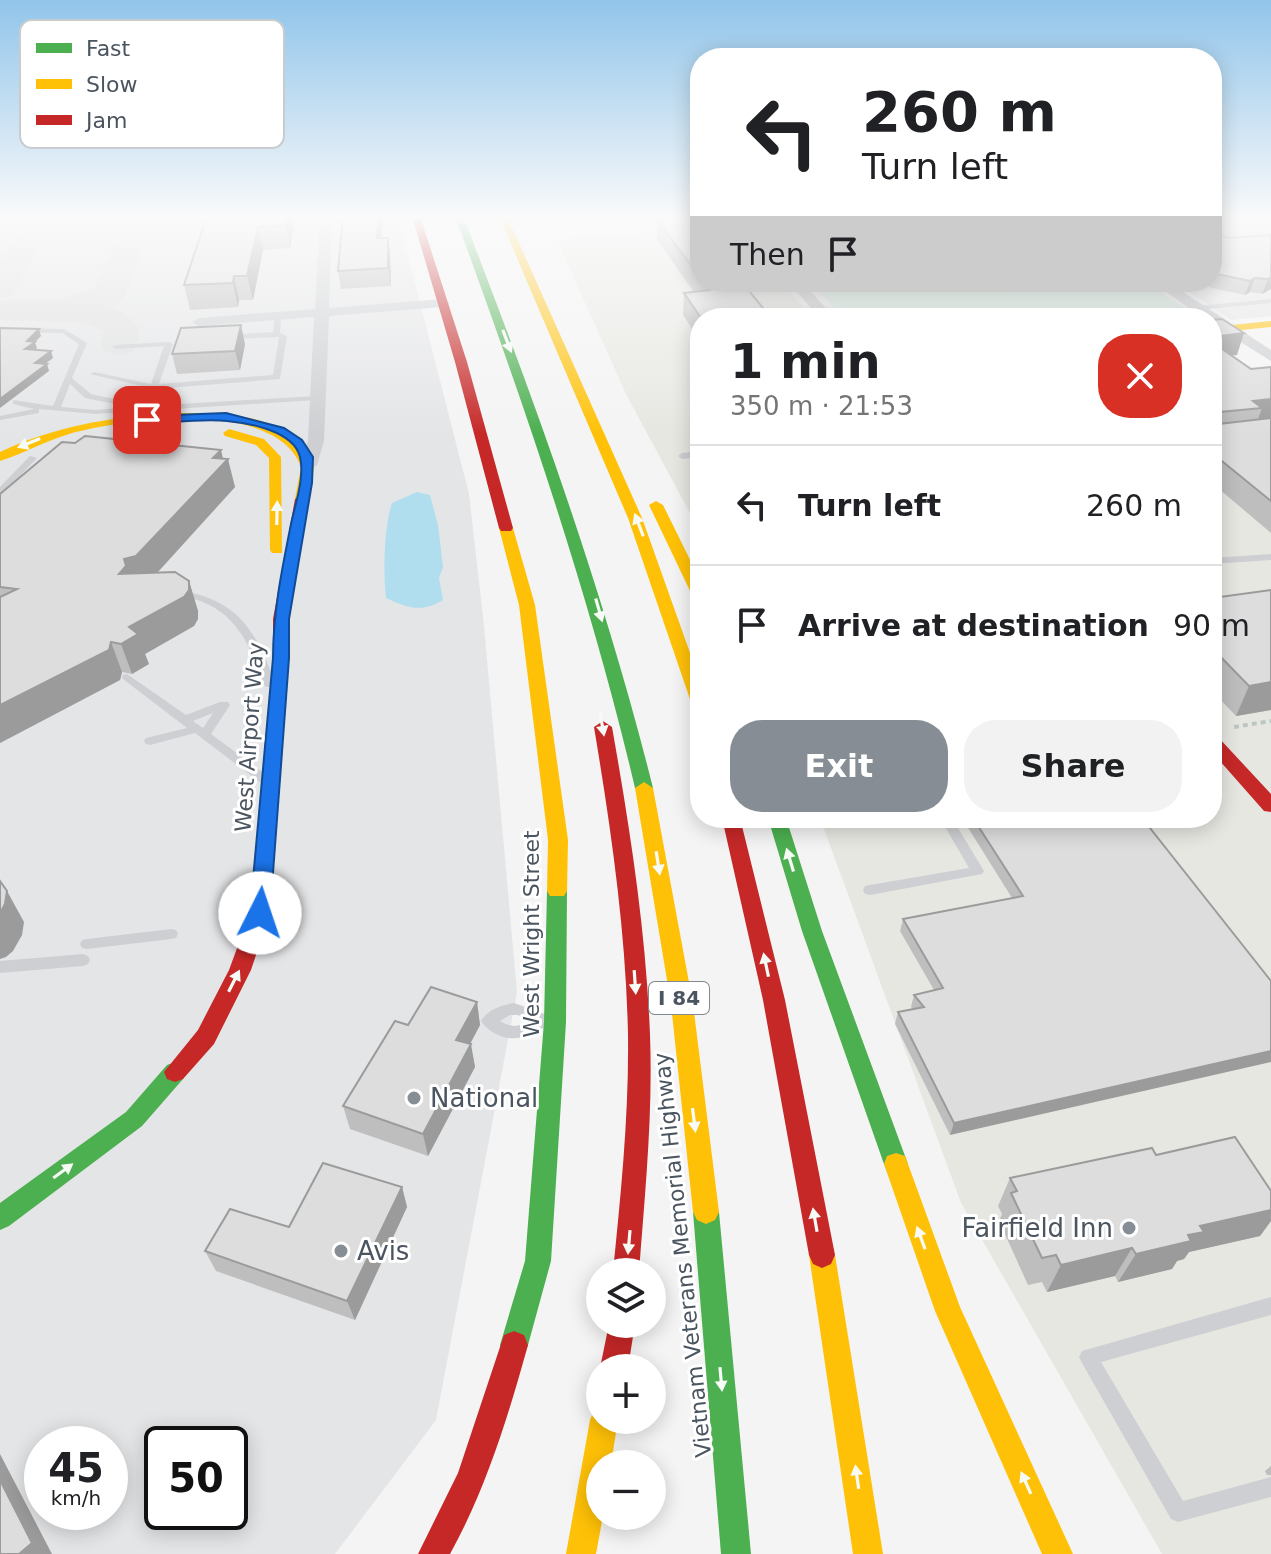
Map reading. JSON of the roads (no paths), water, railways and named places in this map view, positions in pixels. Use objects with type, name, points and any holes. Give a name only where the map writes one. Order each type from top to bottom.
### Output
[{"type":"main road","name":"West Wright Street","points":[[433,1554],[447,1531],[494,1418],[538,1261],[558,840],[527,605],[439,289]]},
{"type":"main road","name":"Vietnam Veterans Memorial Highway","points":[[486,289],[583,553],[619,679],[655,843],[675,963],[694,1121],[736,1554]]},
{"type":"main road","points":[[536,289],[650,554],[690,675]]},
{"type":"main road","points":[[1222,329],[1271,324]]},
{"type":"main road","points":[[574,371],[630,460]]},
{"type":"main road","points":[[0,457],[45,437],[88,426],[168,418],[226,417],[280,430],[298,443],[308,465]]},
{"type":"main road","points":[[0,476],[33,458],[74,445],[144,432],[219,432],[260,442],[275,457],[278,476],[278,593],[281,619]]},
{"type":"main road","points":[[549,455],[587,641]]},
{"type":"main road","name":"West Airport Way","points":[[0,1218],[134,1119],[206,1037],[240,970],[260,913],[281,619],[308,465]]},
{"type":"main road","points":[[644,484],[690,575]]},
{"type":"main road","points":[[598,702],[631,916],[639,1035],[636,1162],[627,1258]]},
{"type":"main road","points":[[1222,743],[1271,806]]},
{"type":"main road","points":[[733,828],[794,1103],[836,1336],[868,1554]]},
{"type":"main road","points":[[780,828],[817,945],[948,1311],[1058,1554]]},
{"type":"main road","points":[[581,1554],[602,1434]]},
{"type":"street","name":"West Airport Way","points":[[308,465],[316,441],[322,289]]},
{"type":"street","points":[[804,292],[819,308]]},
{"type":"street","points":[[1174,292],[1198,308]]},
{"type":"street","points":[[199,322],[443,303]]},
{"type":"street","points":[[1222,330],[1271,357]]},
{"type":"lane","points":[[1198,308],[1271,301]]},
{"type":"lane","points":[[276,334],[278,316]]},
{"type":"lane","points":[[0,330],[64,331],[83,343],[56,409]]},
{"type":"lane","points":[[94,374],[154,387],[277,377],[283,336],[217,337]]},
{"type":"lane","points":[[116,347],[169,344],[154,387]]},
{"type":"lane","points":[[69,379],[88,396],[158,409]]},
{"type":"lane","points":[[16,402],[95,412],[316,398]]},
{"type":"lane","points":[[0,418],[56,409]]},
{"type":"lane","points":[[682,456],[690,455]]},
{"type":"lane","points":[[0,492],[33,458]]},
{"type":"lane","points":[[1222,560],[1271,557]]},
{"type":"lane","points":[[172,592],[200,595],[232,615],[249,635],[263,662],[277,707]]},
{"type":"lane","points":[[127,677],[270,784]]},
{"type":"lane","points":[[150,741],[201,732],[224,705],[185,720]]},
{"type":"lane","points":[[870,890],[977,871],[952,828]]},
{"type":"lane","points":[[87,944],[171,934]]},
{"type":"lane","points":[[0,967],[83,960]]},
{"type":"lane","points":[[1271,1306],[1088,1357],[1178,1512],[1271,1487]]},
{"type":"water","points":[[417,492],[430,495],[438,525],[443,567],[439,578],[443,600],[421,608],[386,598],[385,576],[386,537],[392,503]]},
{"type":"place","name":"National","points":[[414,1098]]},
{"type":"place","name":"Fairfield Inn","points":[[1129,1228]]},
{"type":"place","name":"Avis","points":[[341,1251]]}]
